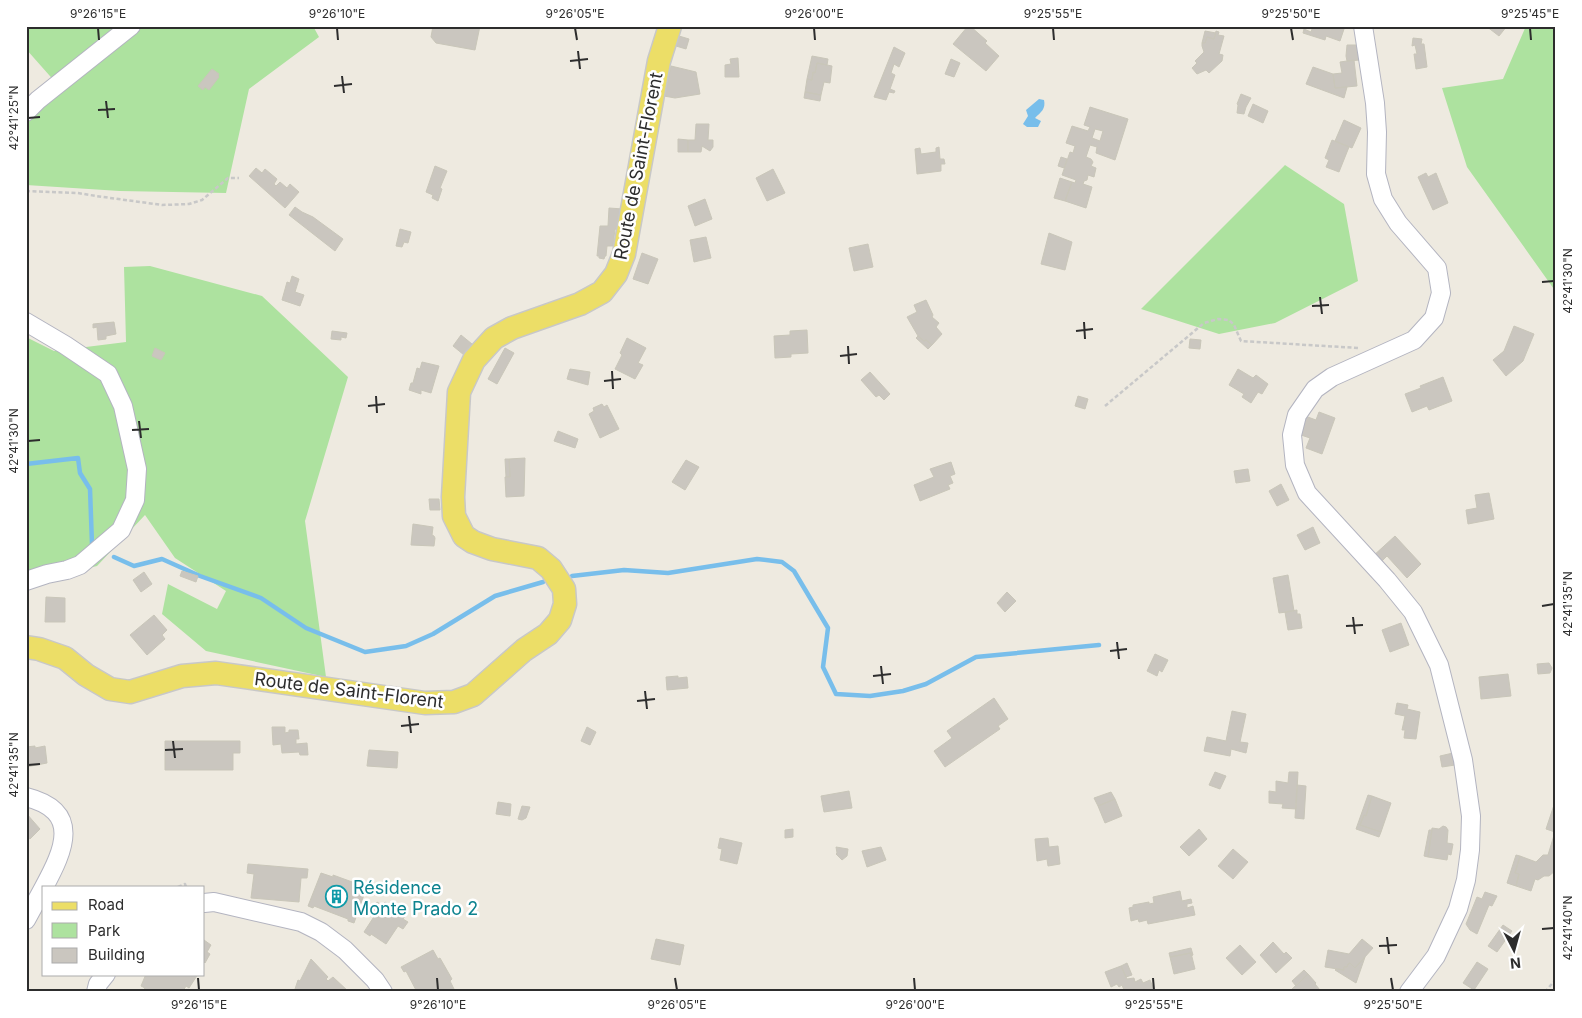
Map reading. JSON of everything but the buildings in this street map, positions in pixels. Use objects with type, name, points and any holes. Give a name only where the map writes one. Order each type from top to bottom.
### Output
[{"type":"main road","name":"Route de Saint-Florent","points":[[26,647],[65,658],[86,675],[110,689],[130,692],[182,676],[216,674],[425,703],[454,702],[473,695],[524,650],[548,634],[560,620],[566,604],[564,589],[551,569],[538,558],[492,549],[473,542],[464,536],[454,516],[453,497],[459,392],[474,360],[494,338],[512,328],[580,304],[602,292],[616,274],[624,254],[659,61],[670,26]]},
{"type":"street","points":[[26,112],[38,100],[131,26]]},
{"type":"street","points":[[1363,26],[1375,103],[1377,132],[1376,174],[1383,199],[1398,223],[1437,268],[1441,293],[1434,318],[1414,340],[1332,377],[1314,389],[1297,415],[1292,435],[1295,465],[1307,493],[1387,580],[1413,612],[1439,665],[1463,760],[1471,816],[1470,850],[1466,880],[1458,909],[1436,956],[1409,992]]},
{"type":"street","points":[[26,322],[108,374],[123,406],[137,469],[135,500],[120,530],[80,565],[26,581]]},
{"type":"street","points":[[26,798],[40,801],[51,808],[61,818],[64,831],[63,847],[44,886]]},
{"type":"street","points":[[26,920],[42,891]]},
{"type":"street","points":[[205,904],[214,902],[301,922],[321,932],[345,950],[375,980],[382,992]]},
{"type":"street","points":[[96,992],[98,984],[104,976]]},
{"type":"path","points":[[26,191],[78,192],[162,205],[189,204],[202,200],[228,178],[239,178]]},
{"type":"path","points":[[1105,406],[1204,323],[1218,319],[1229,320],[1234,325],[1237,336],[1241,341],[1348,348],[1371,347],[1389,352]]},
{"type":"path","points":[[1545,992],[1556,979]]},
{"type":"green space","points":[[26,26],[313,26],[319,37],[249,89],[226,193],[120,191],[26,185],[26,117],[57,84],[26,49]]},
{"type":"green space","points":[[1526,26],[1556,26],[1556,292],[1467,167],[1442,88],[1503,79]]},
{"type":"green space","points":[[1285,165],[1344,204],[1358,281],[1275,323],[1219,334],[1141,309]]},
{"type":"green space","points":[[150,266],[262,296],[348,377],[305,521],[326,677],[206,651],[162,614],[168,584],[217,609],[226,591],[175,558],[145,515],[97,566],[48,578],[26,588],[26,337],[54,351],[126,342],[124,267]]},
{"type":"water","points":[[1039,99],[1044,100],[1044,106],[1035,118],[1041,121],[1038,127],[1027,127],[1023,124],[1028,116],[1026,110]]},
{"type":"waterway","points":[[26,464],[78,458],[80,473],[90,489],[92,544]]},
{"type":"waterway","points":[[114,557],[134,566],[162,559],[200,576],[261,598],[306,628],[365,652],[406,646],[433,634],[495,596],[543,582]]},
{"type":"waterway","points":[[572,576],[624,570],[668,573],[757,559],[782,562],[794,571],[828,628],[823,667],[836,694],[870,696],[903,691],[926,684],[976,657],[1099,645]]},
{"type":"place","name":"Résidence Monte Prado 2","points":[[337,897]]}]
